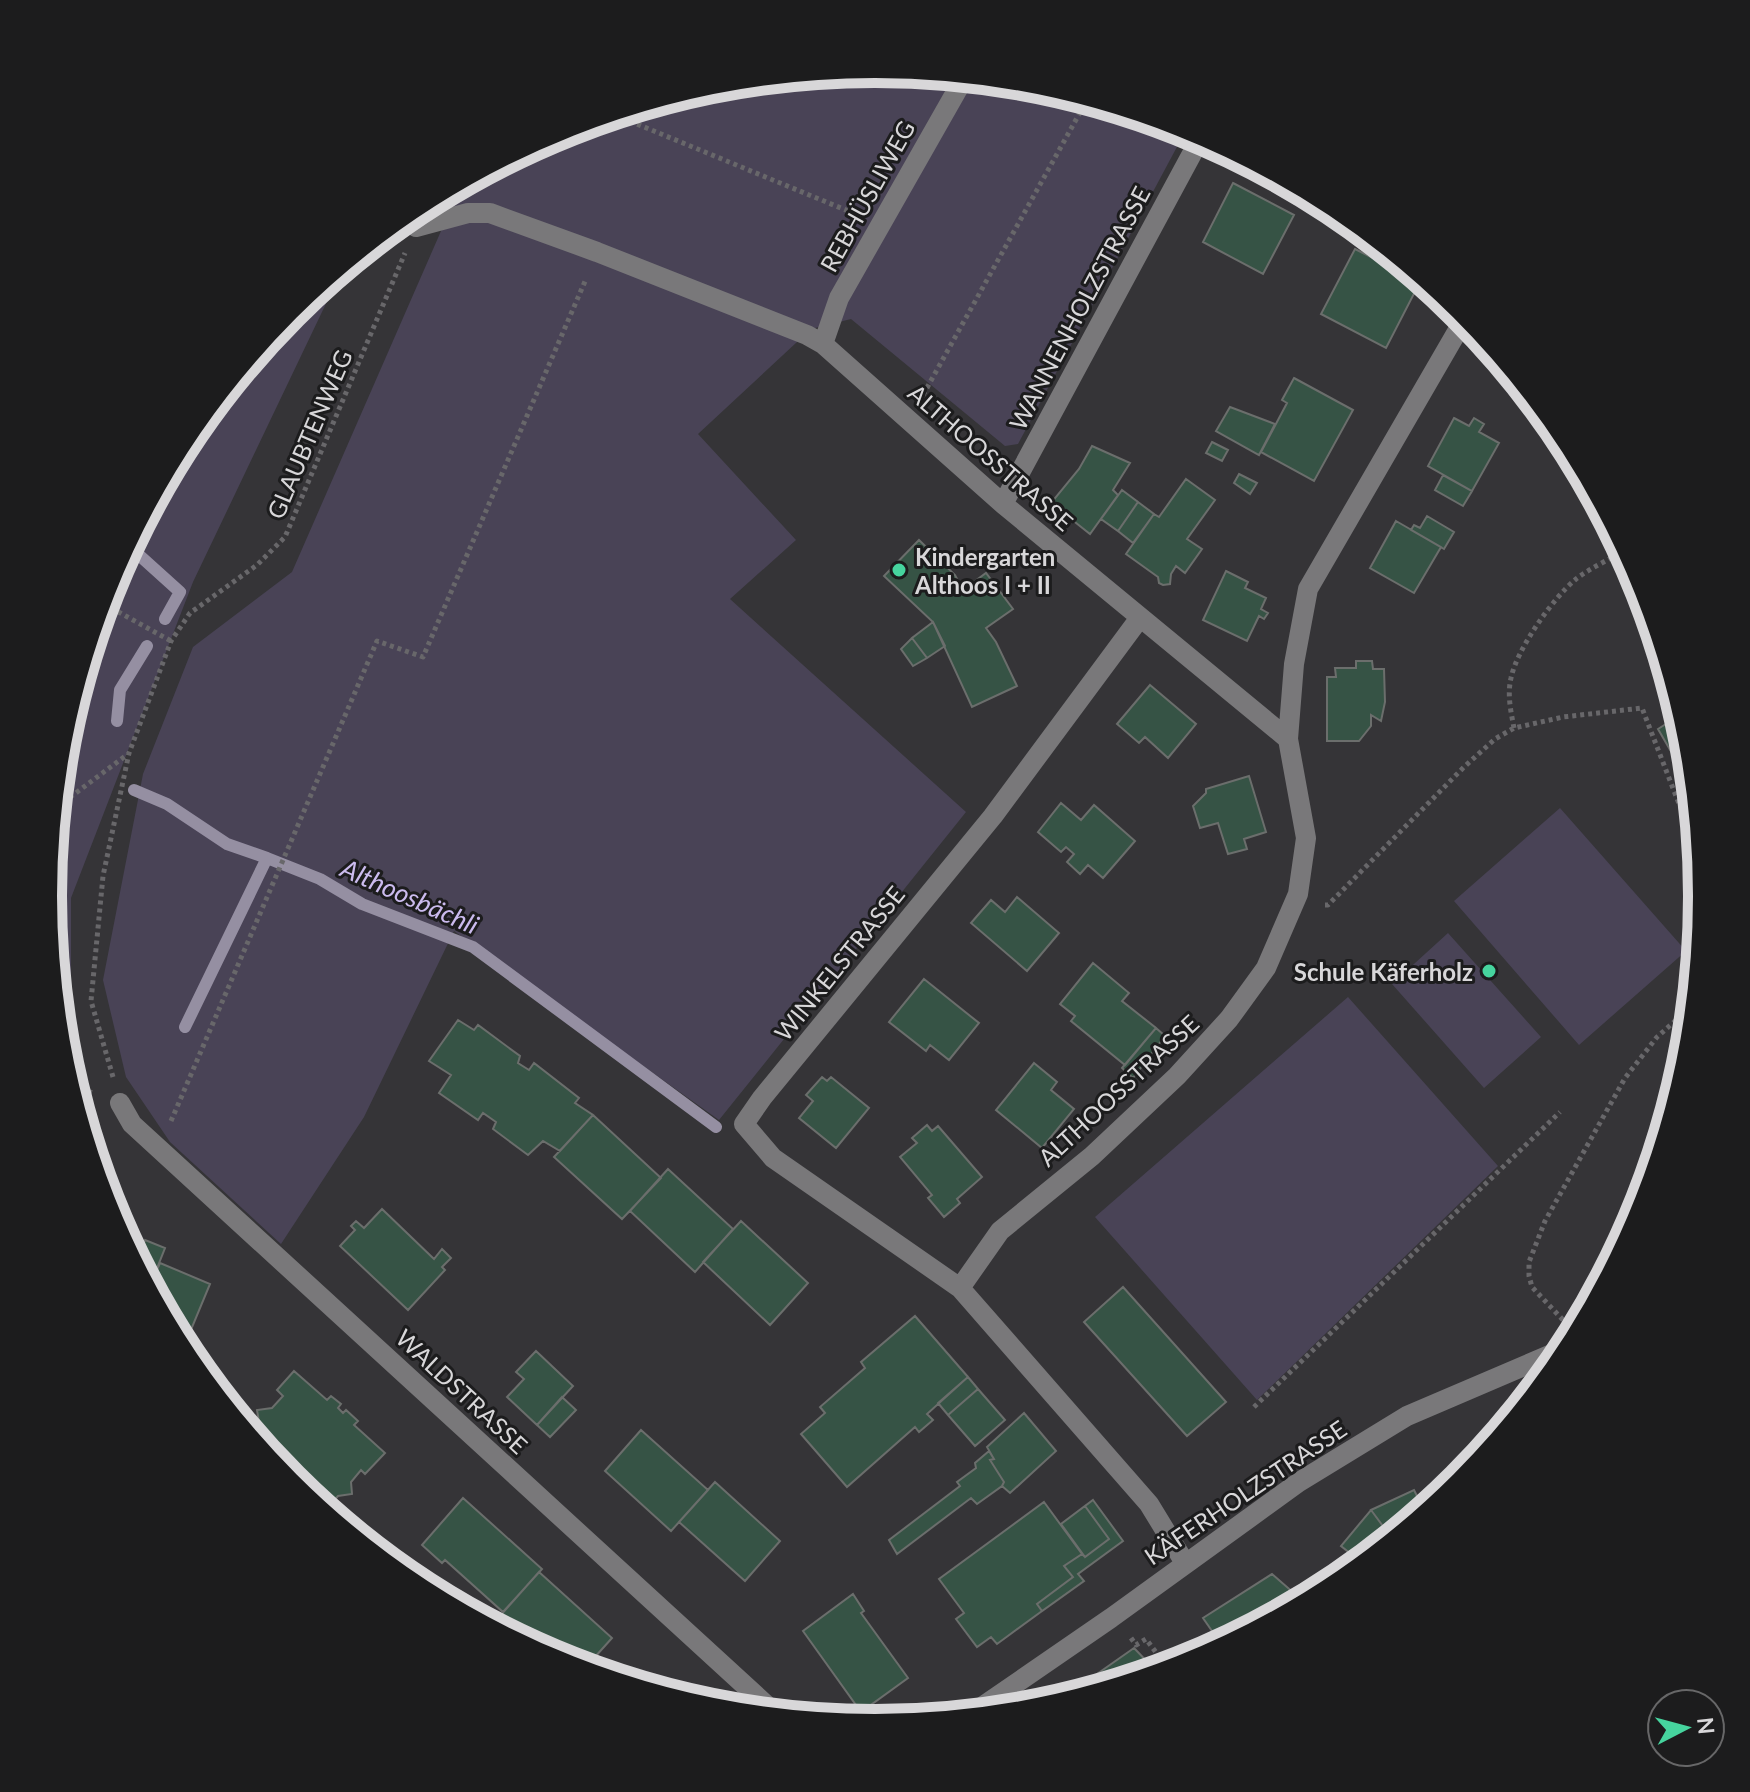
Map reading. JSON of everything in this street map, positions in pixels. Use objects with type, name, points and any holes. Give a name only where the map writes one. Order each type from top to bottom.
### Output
[{"type":"street","name":"REBHÜSLIWEG","points":[[823,344],[839,298],[958,88]]},
{"type":"street","name":"WANNENHOLZSTRASSE","points":[[1003,504],[1195,149]]},
{"type":"street","name":"ALTHOOSSTRASSE","points":[[416,227],[468,213],[490,213],[597,252],[823,344],[1003,504],[1288,739],[1306,838],[1298,894],[1266,968],[1229,1019],[1177,1076],[1092,1156],[1000,1231],[960,1288]]},
{"type":"street","points":[[1288,739],[1294,664],[1308,589],[1458,330]]},
{"type":"street","name":"WINKELSTRASSE","points":[[960,1288],[773,1158],[744,1124],[993,816],[1139,619]]},
{"type":"street","name":"WALDSTRASSE","points":[[120,1103],[132,1124],[762,1701]]},
{"type":"street","points":[[960,1288],[1149,1504],[1185,1563]]},
{"type":"street","name":"KÄFERHOLZSTRASSE","points":[[1015,1696],[1185,1563],[1299,1482],[1407,1416],[1534,1371]]},
{"type":"path","points":[[909,420],[1081,110]]},
{"type":"path","points":[[630,121],[880,224]]},
{"type":"path","name":"GLAUBTENWEG","points":[[120,1103],[91,1001],[103,876],[129,753],[171,641],[190,613],[257,565],[285,537],[416,227]]},
{"type":"path","points":[[157,1146],[169,1125],[377,641],[423,657],[597,252]]},
{"type":"path","points":[[1514,728],[1509,701],[1510,679],[1519,655],[1556,600],[1576,579],[1613,557]]},
{"type":"path","points":[[115,610],[171,641]]},
{"type":"path","points":[[1292,908],[1328,905],[1464,767],[1495,739],[1514,728],[1563,717],[1642,708],[1683,815]]},
{"type":"path","points":[[68,799],[129,753]]},
{"type":"path","points":[[1566,1323],[1532,1287],[1529,1262],[1545,1221],[1625,1078],[1657,1037],[1678,1018]]},
{"type":"path","points":[[1254,1407],[1560,1112]]},
{"type":"path","points":[[1136,1645],[1146,1639],[1160,1657]]},
{"type":"shaded area","points":[[875,83],[981,90],[1034,99],[1136,126],[1179,142],[1018,444],[1005,446],[851,319],[811,329],[698,434],[796,540],[730,599],[966,812],[719,1120],[454,931],[364,1117],[281,1244],[170,1142],[126,1077],[103,980],[143,774],[193,647],[292,572],[454,201],[515,167],[614,126],[716,99],[769,90]]},
{"type":"shaded area","points":[[332,292],[193,582],[71,898],[71,1014],[64,949],[64,843],[78,737],[105,635],[146,536],[199,444],[264,360]]},
{"type":"shaded area","points":[[1560,808],[1686,951],[1579,1045],[1454,901]]},
{"type":"shaded area","points":[[1448,933],[1541,1037],[1484,1088],[1392,984]]},
{"type":"shaded area","points":[[1348,997],[1498,1166],[1257,1400],[1095,1217]]},
{"type":"building","points":[[1233,183],[1294,215],[1263,274],[1203,242]]},
{"type":"building","points":[[1355,249],[1387,265],[1416,290],[1386,348],[1321,314]]},
{"type":"building","points":[[1294,378],[1353,410],[1314,481],[1261,452],[1287,403],[1282,400]]},
{"type":"building","points":[[1230,407],[1275,424],[1259,455],[1216,431]]},
{"type":"building","points":[[1454,418],[1469,426],[1474,418],[1484,424],[1479,432],[1499,443],[1472,491],[1428,466]]},
{"type":"building","points":[[1212,442],[1228,450],[1222,461],[1206,453]]},
{"type":"building","points":[[1092,446],[1130,463],[1113,490],[1118,495],[1090,534],[1051,503],[1079,469]]},
{"type":"building","points":[[1239,474],[1257,483],[1250,494],[1234,483]]},
{"type":"building","points":[[1443,475],[1472,491],[1463,506],[1435,490]]},
{"type":"building","points":[[1186,479],[1215,500],[1187,539],[1202,549],[1185,573],[1176,566],[1170,584],[1163,585],[1158,577],[1126,554],[1154,514],[1159,517]]},
{"type":"building","points":[[1122,490],[1138,502],[1118,531],[1101,519]]},
{"type":"building","points":[[1138,502],[1154,514],[1133,543],[1118,531]]},
{"type":"building","points":[[1427,516],[1454,532],[1444,549],[1411,530],[1414,525],[1420,528]]},
{"type":"building","points":[[1396,521],[1441,547],[1414,593],[1370,568]]},
{"type":"building","name":"Kindergarten Althoos I + II","points":[[919,540],[955,575],[963,590],[986,573],[1013,609],[986,628],[1017,686],[972,707],[933,622],[884,576]]},
{"type":"building","points":[[1226,571],[1248,582],[1245,588],[1266,598],[1261,609],[1268,613],[1264,619],[1259,616],[1247,641],[1203,620]]},
{"type":"building","points":[[933,622],[945,646],[927,658],[912,638]]},
{"type":"building","points":[[912,638],[927,658],[913,666],[901,649]]},
{"type":"building","points":[[1356,661],[1372,661],[1373,669],[1384,669],[1385,702],[1381,721],[1371,715],[1371,726],[1359,741],[1327,741],[1327,677],[1336,677],[1335,668],[1356,668]]},
{"type":"building","points":[[1150,685],[1196,724],[1168,758],[1145,737],[1139,743],[1117,724]]},
{"type":"building","points":[[1669,722],[1675,754],[1673,755],[1658,729]]},
{"type":"building","points":[[1249,776],[1266,832],[1244,839],[1247,849],[1228,854],[1218,823],[1200,828],[1193,806],[1206,793],[1206,789]]},
{"type":"building","points":[[1061,803],[1081,820],[1094,805],[1135,841],[1103,878],[1088,865],[1080,874],[1067,862],[1074,854],[1066,847],[1061,852],[1038,832]]},
{"type":"building","points":[[1017,897],[1059,933],[1027,971],[971,923],[991,900],[1005,912]]},
{"type":"building","points":[[1093,963],[1129,993],[1122,1001],[1156,1028],[1125,1065],[1071,1021],[1075,1016],[1060,1004]]},
{"type":"building","points":[[924,979],[979,1023],[949,1060],[930,1045],[926,1051],[889,1022]]},
{"type":"building","points":[[458,1020],[474,1030],[478,1025],[520,1056],[518,1063],[529,1070],[534,1063],[579,1098],[575,1103],[593,1115],[560,1151],[543,1141],[528,1155],[493,1129],[496,1122],[483,1113],[478,1120],[439,1093],[451,1075],[429,1061]]},
{"type":"building","points":[[1156,1028],[1165,1036],[1133,1078],[1122,1068]]},
{"type":"building","points":[[1034,1063],[1057,1082],[1051,1090],[1074,1109],[1042,1148],[996,1110]]},
{"type":"building","points":[[822,1077],[827,1081],[831,1077],[869,1108],[836,1148],[799,1118],[813,1101],[806,1095]]},
{"type":"building","points":[[593,1115],[661,1178],[622,1219],[554,1157]]},
{"type":"building","points":[[927,1125],[932,1131],[938,1126],[982,1177],[957,1199],[960,1203],[944,1217],[928,1198],[932,1195],[900,1157],[917,1143],[912,1138]]},
{"type":"building","points":[[668,1169],[733,1229],[695,1272],[630,1211]]},
{"type":"building","points":[[382,1209],[434,1259],[442,1249],[451,1258],[442,1267],[445,1270],[408,1310],[340,1246],[355,1230],[351,1226],[356,1221],[364,1228]]},
{"type":"building","points":[[741,1221],[808,1283],[770,1325],[703,1262]]},
{"type":"building","points":[[145,1240],[165,1248],[155,1273],[146,1256],[142,1247]]},
{"type":"building","points":[[160,1263],[210,1284],[190,1333],[171,1302],[155,1273]]},
{"type":"building","points":[[1123,1287],[1226,1402],[1187,1436],[1084,1322]]},
{"type":"building","points":[[915,1316],[968,1377],[927,1414],[933,1420],[919,1432],[915,1427],[847,1487],[801,1434],[825,1413],[820,1407],[865,1368],[861,1362]]},
{"type":"building","points":[[536,1351],[573,1386],[537,1425],[507,1397],[524,1379],[516,1372]]},
{"type":"building","points":[[294,1371],[327,1400],[331,1396],[341,1404],[338,1408],[343,1413],[346,1410],[358,1421],[354,1425],[385,1453],[365,1474],[361,1470],[351,1482],[352,1494],[338,1496],[333,1502],[257,1424],[257,1410],[272,1408],[283,1396],[277,1390]]},
{"type":"building","points":[[968,1377],[978,1389],[948,1415],[938,1403]]},
{"type":"building","points":[[978,1389],[1005,1420],[975,1446],[948,1415]]},
{"type":"building","points":[[562,1397],[576,1410],[550,1437],[537,1425]]},
{"type":"building","points":[[1024,1413],[1056,1451],[1010,1493],[1002,1486],[1004,1482],[990,1460],[994,1459],[987,1447]]},
{"type":"building","points":[[641,1430],[708,1490],[671,1531],[605,1471]]},
{"type":"building","points":[[989,1451],[994,1459],[990,1460],[1004,1482],[1002,1486],[977,1504],[971,1498],[897,1554],[889,1540],[960,1486],[957,1482],[976,1468],[975,1463]]},
{"type":"building","points":[[715,1482],[780,1541],[745,1581],[679,1522]]},
{"type":"building","points":[[1414,1490],[1419,1500],[1385,1529],[1371,1510]]},
{"type":"building","points":[[463,1498],[542,1569],[503,1612],[445,1560],[442,1563],[422,1545]]},
{"type":"building","points":[[1093,1500],[1123,1541],[1078,1574],[1084,1581],[1042,1611],[1037,1604],[1073,1577],[1064,1566],[1082,1554],[1085,1557],[1109,1539],[1085,1506]]},
{"type":"building","points":[[1044,1502],[1082,1554],[1064,1566],[1073,1577],[1037,1604],[1042,1611],[997,1644],[991,1637],[977,1647],[956,1619],[964,1613],[939,1579]]},
{"type":"building","points":[[1085,1506],[1109,1539],[1085,1557],[1061,1524]]},
{"type":"building","points":[[1371,1510],[1385,1529],[1351,1554],[1341,1546]]},
{"type":"building","points":[[539,1572],[612,1638],[594,1658],[499,1617]]},
{"type":"building","points":[[1272,1574],[1293,1593],[1214,1634],[1203,1618]]},
{"type":"building","points":[[853,1594],[864,1611],[861,1613],[908,1678],[866,1709],[858,1708],[803,1631]]},
{"type":"building","points":[[1134,1648],[1147,1662],[1093,1679]]},
{"type":"waterway","points":[[138,554],[180,592],[165,619]]},
{"type":"waterway","points":[[117,721],[120,690],[147,646]]},
{"type":"waterway","points":[[134,790],[167,804],[227,844],[267,858]]},
{"type":"waterway","name":"Althoosbächli","points":[[185,1027],[267,858],[320,879],[362,904],[473,947],[716,1127]]},
{"type":"place","name":"Kindergarten Althoos I + II","points":[[899,570]]},
{"type":"place","name":"Schule Käferholz","points":[[1489,971]]}]
